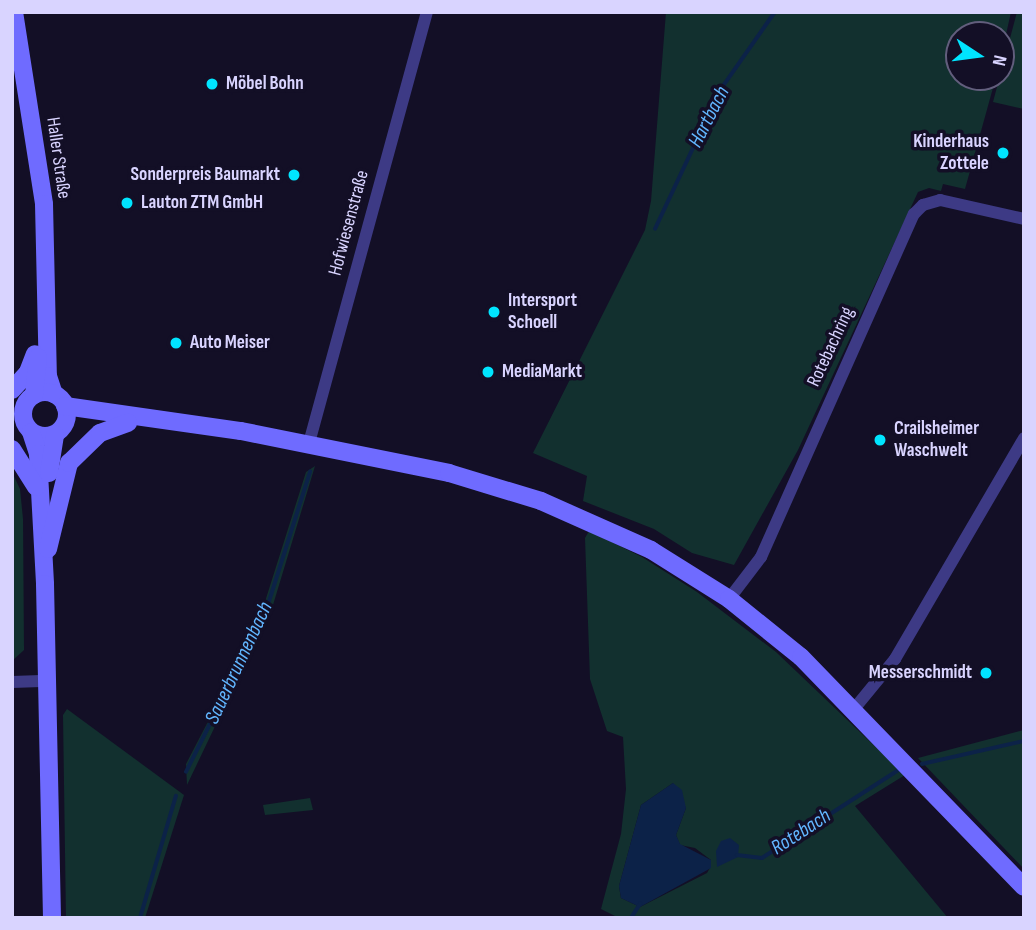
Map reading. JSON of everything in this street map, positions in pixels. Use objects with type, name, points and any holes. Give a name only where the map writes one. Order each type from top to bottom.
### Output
[{"type":"main road","name":"Haller Straße","points":[[13,12],[44,204],[48,376],[60,400],[60,429]]},
{"type":"main road","name":"Haller Straße","points":[[12,68],[32,189],[37,347],[24,402],[23,427]]},
{"type":"main road","name":"Haller Straße","points":[[12,390],[28,372],[37,347]]},
{"type":"main road","points":[[24,402],[60,400],[309,443],[477,480],[541,501],[651,550],[729,599],[801,657],[1024,887]]},
{"type":"main road","points":[[23,427],[43,436],[85,420],[128,423],[174,421]]},
{"type":"main road","points":[[47,556],[69,463],[100,433],[128,423]]},
{"type":"main road","points":[[23,427],[38,454],[48,681],[52,918]]},
{"type":"main road","points":[[45,584],[50,454],[60,429]]},
{"type":"main road","points":[[12,449],[30,472],[39,497]]},
{"type":"street","name":"Hofwiesenstraße","points":[[309,443],[427,12]]},
{"type":"street","name":"Rotebachring","points":[[729,599],[761,557],[914,215],[923,205],[940,200],[1024,219]]},
{"type":"street","points":[[854,709],[895,659],[1024,438]]},
{"type":"street","points":[[12,682],[48,681]]},
{"type":"green space","points":[[666,12],[1011,12],[1009,21],[945,21],[945,91],[992,91],[965,189],[943,184],[941,191],[929,188],[918,192],[798,450],[734,565],[692,553],[654,529],[583,501],[587,476],[533,453],[645,230],[651,201]]},
{"type":"green space","points":[[1017,12],[1024,12],[1024,109],[993,102],[996,91],[1015,91],[1015,21]]},
{"type":"green space","points":[[315,466],[273,605],[187,785],[186,764],[257,627],[306,472]]},
{"type":"green space","points":[[12,472],[20,489],[23,519],[24,650],[12,661]]},
{"type":"green space","points":[[589,531],[642,557],[697,592],[776,652],[905,775],[855,806],[948,918],[619,918],[601,909],[621,834],[626,789],[623,737],[607,731],[590,679],[585,538]],"holes":[[[673,783],[686,808],[676,835],[680,845],[695,848],[711,860],[707,873],[640,907],[621,898],[619,886],[641,805]]]},
{"type":"green space","points":[[67,709],[184,795],[145,918],[66,918],[63,715]]},
{"type":"green space","points":[[1024,730],[1024,869],[918,758]]},
{"type":"green space","points":[[310,798],[313,810],[265,815],[263,805]]},
{"type":"water","points":[[673,783],[682,790],[686,808],[676,835],[680,844],[711,860],[711,868],[640,907],[621,898],[619,886],[641,805]]},
{"type":"water","points":[[730,838],[739,845],[738,857],[717,867],[716,851],[721,841]]},
{"type":"waterway","name":"Hartbach","points":[[655,229],[721,89],[775,12]]},
{"type":"waterway","name":"Sauerbrunnenbach","points":[[186,772],[265,614],[310,472]]},
{"type":"waterway","name":"Rotebach","points":[[922,764],[1024,741]]},
{"type":"waterway","name":"Rotebach","points":[[737,855],[762,858],[897,771]]},
{"type":"waterway","name":"Sauerbrunnenbach","points":[[140,918],[176,796]]},
{"type":"waterway","name":"Rotebach","points":[[631,918],[640,904]]},
{"type":"place","name":"Möbel Bohn","points":[[212,84]]},
{"type":"place","name":"Kinderhaus Zottele","points":[[1003,153]]},
{"type":"place","name":"Sonderpreis Baumarkt","points":[[294,175]]},
{"type":"place","name":"Lauton ZTM GmbH","points":[[127,203]]},
{"type":"place","name":"Intersport Schoell","points":[[494,312]]},
{"type":"place","name":"Auto Meiser","points":[[176,343]]},
{"type":"place","name":"MediaMarkt","points":[[488,372]]},
{"type":"place","name":"Crailsheimer Waschwelt","points":[[880,440]]},
{"type":"place","name":"Messerschmidt","points":[[986,673]]}]
